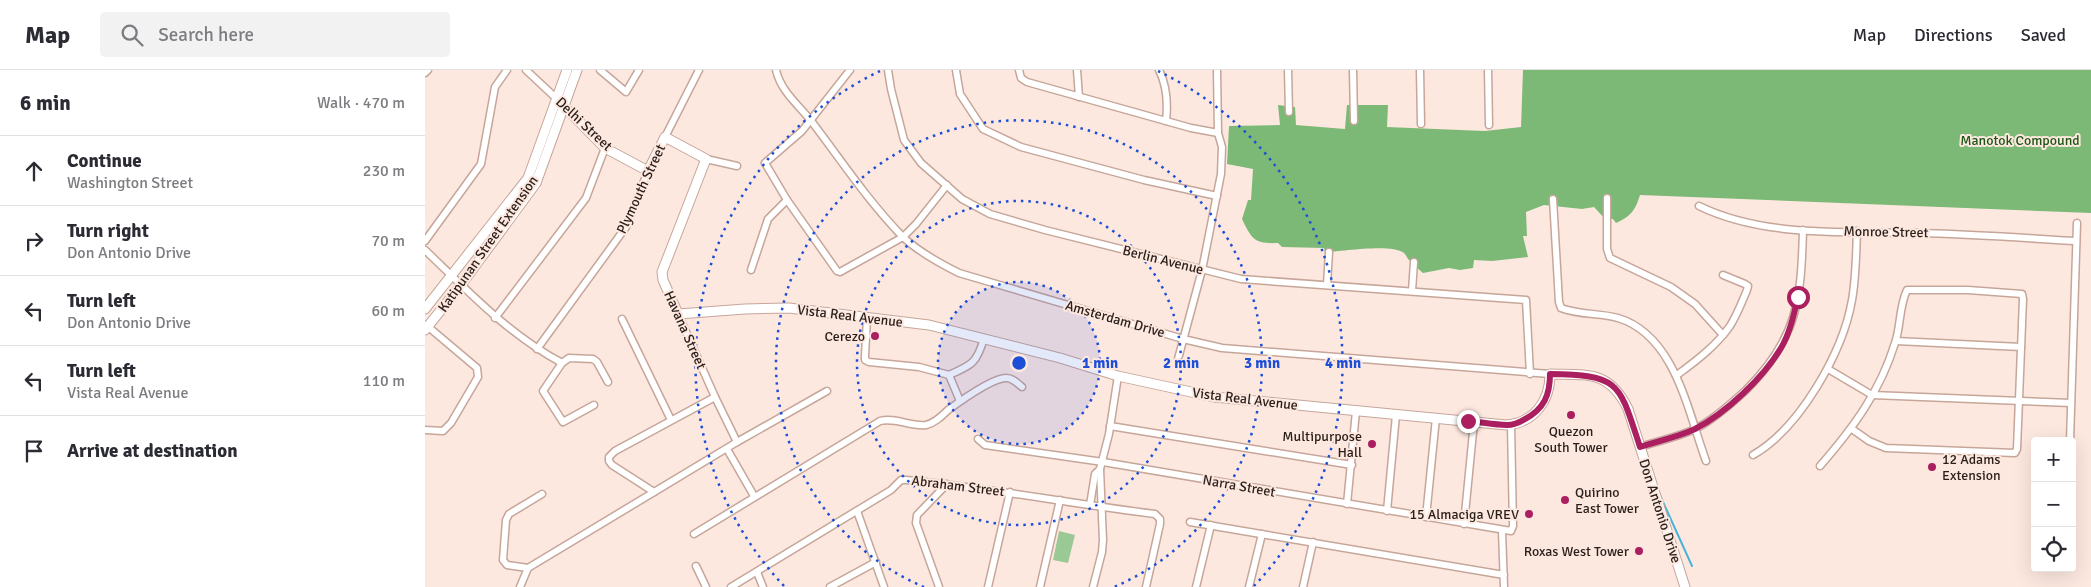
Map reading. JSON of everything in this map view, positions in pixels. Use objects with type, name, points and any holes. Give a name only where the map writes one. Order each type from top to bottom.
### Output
[{"type":"street","points":[[425,240],[481,164],[495,87],[507,70]]},
{"type":"street","name":"Delhi Street","points":[[526,70],[605,148],[647,171]]},
{"type":"street","name":"Katipunan Street Extension","points":[[426,327],[461,285],[536,183],[560,102],[567,70]]},
{"type":"street","name":"Katipunan Street Extension","points":[[425,309],[528,178],[560,102],[577,70]]},
{"type":"street","points":[[600,70],[626,92],[639,70]]},
{"type":"street","name":"Plymouth Street","points":[[537,349],[626,227],[647,171],[699,70]]},
{"type":"street","name":"Amsterdam Drive","points":[[775,70],[783,88],[811,120],[855,180],[903,236],[939,263],[959,273],[1183,340],[1222,348],[1530,374],[1550,374]]},
{"type":"street","points":[[850,70],[802,131],[766,160],[765,165],[787,200],[837,270],[841,272],[903,236],[916,224],[947,185]]},
{"type":"street","name":"Berlin Avenue","points":[[888,70],[891,89],[905,140],[921,163],[962,199],[990,214],[1045,230],[1241,279],[1526,300],[1530,374]]},
{"type":"street","points":[[956,70],[960,94],[983,129],[1001,139],[1021,147],[1217,196]]},
{"type":"street","points":[[1019,70],[1021,78],[1027,82],[1166,121],[1218,133]]},
{"type":"street","points":[[1077,70],[1079,97]]},
{"type":"street","points":[[1159,70],[1166,87],[1168,102],[1166,121]]},
{"type":"street","points":[[1178,359],[1203,270],[1221,174],[1222,147],[1218,133],[1217,70]]},
{"type":"street","points":[[1288,70],[1289,112]]},
{"type":"street","points":[[1353,70],[1354,121]]},
{"type":"street","points":[[1420,70],[1421,124]]},
{"type":"street","points":[[1488,70],[1489,125]]},
{"type":"street","points":[[665,137],[706,159],[737,166]]},
{"type":"street","points":[[495,318],[586,198],[605,148]]},
{"type":"street","name":"Havana Street","points":[[706,159],[662,272],[663,280],[737,442]]},
{"type":"street","points":[[1607,198],[1607,249],[1610,258],[1671,287],[1695,304],[1723,335]]},
{"type":"street","points":[[1553,199],[1559,302],[1561,308],[1623,320],[1647,335],[1663,351],[1677,376],[1706,461]]},
{"type":"street","points":[[751,270],[768,218],[787,200]]},
{"type":"street","name":"Monroe Street","points":[[1699,206],[1719,216],[1750,224],[1803,230],[1970,234],[2076,241]]},
{"type":"street","points":[[2070,437],[2077,223]]},
{"type":"street","points":[[1640,447],[1694,429],[1732,403],[1767,367],[1781,347],[1792,323],[1802,269],[1803,230]]},
{"type":"street","points":[[1753,455],[1765,448],[1799,412],[1828,369],[1843,334],[1852,300],[1857,232]]},
{"type":"street","points":[[425,250],[495,318],[537,349],[562,363]]},
{"type":"street","points":[[1327,285],[1329,252]]},
{"type":"street","points":[[1412,292],[1414,262]]},
{"type":"street","points":[[1677,376],[1706,353],[1731,325],[1748,286],[1723,276]]},
{"type":"street","points":[[1820,466],[1851,429],[1873,395],[1896,341],[1907,290],[1968,290],[2016,292],[2021,294],[2023,299],[2017,449],[2015,453],[1886,448],[1869,441],[1851,429]]},
{"type":"street","name":"Vista Real Avenue","points":[[678,314],[789,308],[929,325],[984,338],[1118,376],[1214,397],[1511,425]]},
{"type":"street","points":[[867,318],[865,360],[869,362],[919,367],[949,375],[974,362],[979,356],[984,338]]},
{"type":"street","points":[[622,320],[671,420]]},
{"type":"street","points":[[425,430],[443,431],[451,423],[478,377],[477,368],[426,327]]},
{"type":"street","points":[[1896,341],[2021,347]]},
{"type":"street","points":[[594,405],[565,421],[560,420],[543,391],[562,363],[569,358],[593,359],[597,362],[608,382]]},
{"type":"street","points":[[1828,369],[1873,395],[2071,402]]},
{"type":"street","points":[[1504,587],[1502,531],[1511,531],[1513,526],[1511,425],[1536,413],[1544,404],[1550,388],[1550,374]]},
{"type":"street","name":"Don Antonio Drive","points":[[1550,374],[1599,377],[1612,384],[1621,396],[1640,447],[1685,587]]},
{"type":"street","points":[[949,375],[960,401]]},
{"type":"street","points":[[1090,506],[1095,474],[1103,462],[1111,426],[1118,376]]},
{"type":"street","points":[[694,534],[880,421],[888,420],[927,425],[934,422],[960,401],[1002,379],[1014,380],[1022,387]]},
{"type":"street","points":[[542,494],[509,514],[506,520],[503,560],[507,565],[515,568],[528,568],[737,442],[827,391]]},
{"type":"street","points":[[654,492],[612,465],[609,457],[615,451],[715,397]]},
{"type":"street","points":[[1347,504],[1356,411]]},
{"type":"street","points":[[1387,511],[1396,415]]},
{"type":"street","points":[[1426,517],[1436,418]]},
{"type":"street","points":[[1464,524],[1474,422]]},
{"type":"street","points":[[1111,426],[1352,465]]},
{"type":"street","name":"Narra Street","points":[[978,439],[985,445],[1103,462],[1502,531]]},
{"type":"street","points":[[727,449],[754,496]]},
{"type":"street","points":[[1093,587],[1102,552],[1100,469]]},
{"type":"street","name":"Abraham Street","points":[[731,587],[891,490],[901,480],[1010,492],[1102,508],[1155,514],[1160,519],[1160,524],[1146,587]]},
{"type":"street","points":[[939,587],[916,523],[917,515],[947,484]]},
{"type":"street","points":[[988,587],[1010,492]]},
{"type":"street","points":[[1040,587],[1060,500]]},
{"type":"street","points":[[857,511],[884,587]]},
{"type":"street","points":[[1190,522],[1504,575]]},
{"type":"street","points":[[1197,587],[1211,525]]},
{"type":"street","points":[[1249,587],[1262,534]]},
{"type":"street","points":[[1303,587],[1313,542]]},
{"type":"street","points":[[829,587],[876,562]]},
{"type":"street","points":[[696,566],[706,587]]},
{"type":"street","points":[[520,587],[528,568]]},
{"type":"street","points":[[757,572],[763,587]]},
{"type":"green space","name":"Manotok Compound","points":[[1523,70],[2091,70],[2091,213],[1640,195],[1632,212],[1616,223],[1613,219],[1605,219],[1594,207],[1582,209],[1544,205],[1526,212],[1527,236],[1523,236],[1528,257],[1492,261],[1474,260],[1473,268],[1460,270],[1449,268],[1423,273],[1404,253],[1398,250],[1378,248],[1325,252],[1324,248],[1282,247],[1278,243],[1259,241],[1249,232],[1242,219],[1248,200],[1251,200],[1253,169],[1227,164],[1229,126],[1280,125],[1278,105],[1295,107],[1296,125],[1345,129],[1347,105],[1388,105],[1387,127],[1485,131],[1521,127]]},
{"type":"green space","points":[[1059,531],[1075,535],[1068,563],[1053,560]]},
{"type":"waterway","points":[[1659,493],[1692,566]]},
{"type":"place","name":"Cerezo","points":[[875,336]]},
{"type":"place","name":"Quezon South Tower","points":[[1571,415]]},
{"type":"place","name":"Multipurpose Hall","points":[[1372,444]]},
{"type":"place","name":"12 Adams Extension","points":[[1932,467]]},
{"type":"place","name":"Quirino East Tower","points":[[1565,500]]},
{"type":"place","name":"15 Almaciga VREV","points":[[1529,514]]},
{"type":"place","name":"Roxas West Tower","points":[[1639,551]]},
{"type":"route","points":[[1468,421],[1506,425],[1520,422],[1536,413],[1544,404],[1550,388],[1550,374],[1582,375],[1599,377],[1612,384],[1621,396],[1627,409],[1640,447],[1694,429],[1732,403],[1767,367],[1781,347],[1792,323],[1798,297]]}]
